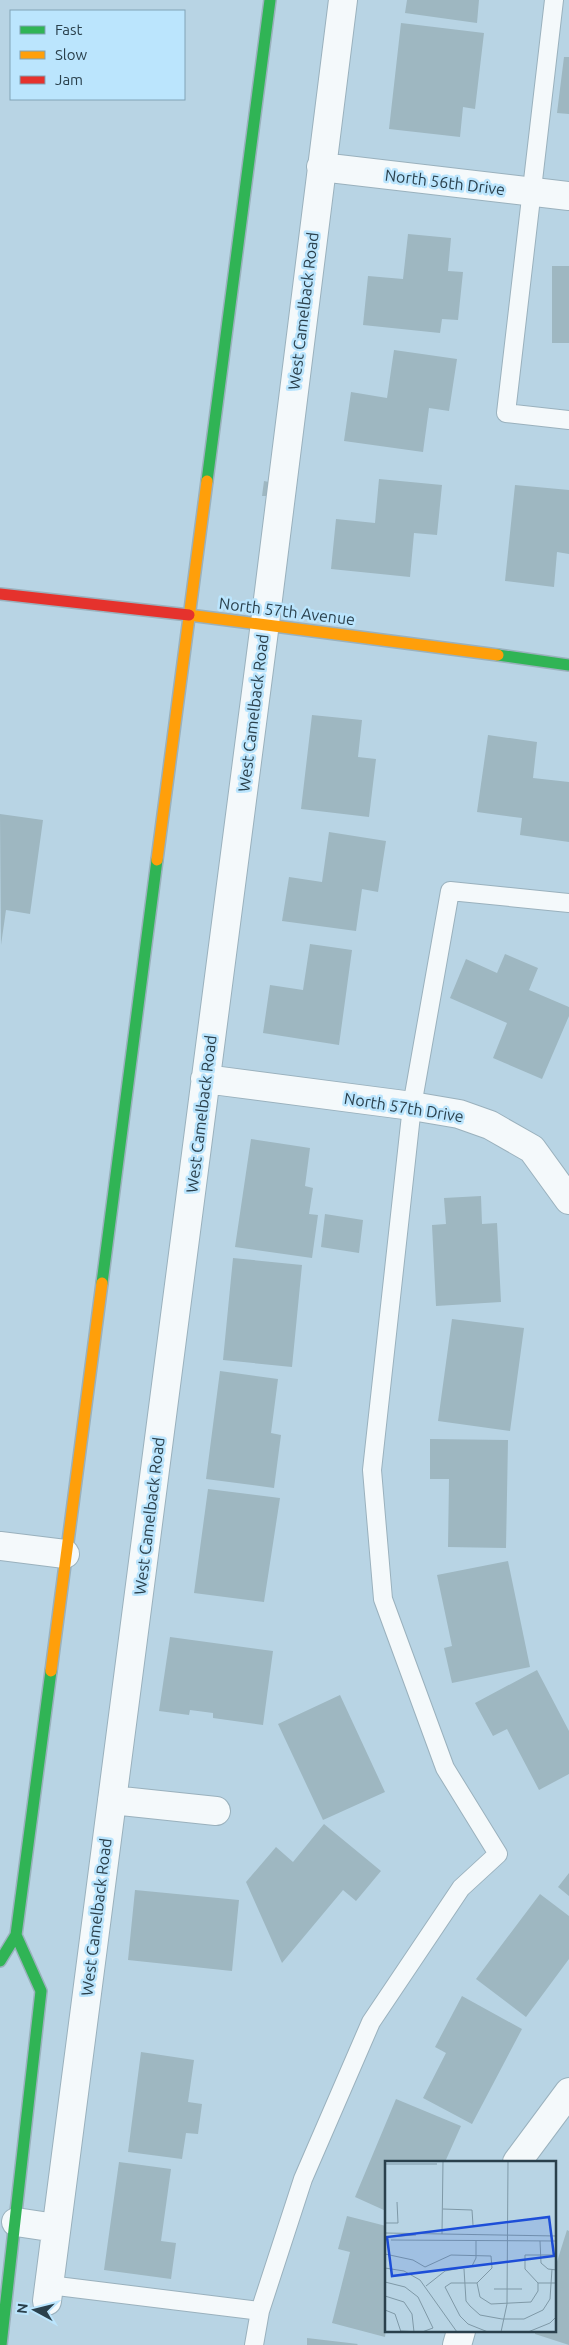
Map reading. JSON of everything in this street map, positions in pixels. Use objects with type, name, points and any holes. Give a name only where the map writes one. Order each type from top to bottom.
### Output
[{"type":"main road","points":[[0,1961],[16,1935],[270,0]]},
{"type":"main road","name":"North 57th Avenue","points":[[0,594],[265,623],[569,665]]},
{"type":"main road","points":[[1,2345],[41,1991],[16,1935]]},
{"type":"street","name":"West Camelback Road","points":[[48,2293],[265,623],[343,0]]},
{"type":"street","name":"North 56th Drive","points":[[321,167],[569,196]]},
{"type":"street","name":"North 57th Drive","points":[[206,1080],[412,1106],[459,1114],[490,1125],[532,1148],[569,1200]]},
{"type":"street","points":[[0,1546],[65,1554]]},
{"type":"street","points":[[112,1800],[216,1811]]},
{"type":"street","points":[[517,2161],[569,2092]]},
{"type":"street","points":[[16,2222],[56,2228]]},
{"type":"street","points":[[457,2345],[462,2332]]},
{"type":"lane","points":[[554,0],[506,413],[569,420]]},
{"type":"lane","points":[[254,2345],[260,2310],[303,2179],[371,2022],[461,1888],[498,1854],[444,1768],[383,1599],[372,1470],[412,1106],[450,891],[569,903]]},
{"type":"lane","points":[[48,2293],[260,2310]]},
{"type":"building","points":[[407,0],[479,0],[477,23],[405,13]]},
{"type":"building","points":[[401,23],[484,33],[475,109],[463,107],[460,137],[389,129]]},
{"type":"building","points":[[564,57],[569,57],[569,114],[557,113]]},
{"type":"building","points":[[408,234],[451,238],[448,271],[463,272],[458,320],[442,319],[440,333],[363,325],[368,276],[403,279]]},
{"type":"building","points":[[552,266],[569,266],[569,343],[552,343]]},
{"type":"building","points":[[394,350],[457,359],[449,411],[429,408],[423,452],[344,441],[351,392],[387,398]]},
{"type":"building","points":[[379,479],[442,485],[437,535],[414,533],[410,577],[331,569],[336,519],[375,523]]},
{"type":"building","points":[[264,481],[269,482],[267,496],[262,496]]},
{"type":"building","points":[[515,485],[569,490],[569,554],[557,552],[554,587],[505,581]]},
{"type":"building","points":[[312,715],[362,720],[358,757],[376,759],[369,817],[301,809]]},
{"type":"building","points":[[488,735],[537,742],[533,778],[569,782],[569,842],[520,835],[522,818],[477,812]]},
{"type":"building","points":[[0,814],[43,820],[30,914],[6,910],[1,945]]},
{"type":"building","points":[[329,832],[386,841],[378,892],[362,889],[356,931],[282,921],[289,877],[322,882]]},
{"type":"building","points":[[310,944],[352,950],[339,1045],[263,1033],[270,985],[303,990]]},
{"type":"building","points":[[505,954],[538,968],[529,990],[569,1007],[569,1016],[542,1079],[493,1058],[507,1023],[450,998],[466,959],[497,973]]},
{"type":"building","points":[[251,1139],[310,1148],[305,1186],[313,1188],[309,1214],[318,1215],[312,1258],[235,1247]]},
{"type":"building","points":[[481,1196],[482,1224],[497,1223],[501,1302],[436,1306],[432,1225],[446,1224],[444,1198]]},
{"type":"building","points":[[325,1214],[363,1220],[359,1253],[321,1247]]},
{"type":"building","points":[[233,1258],[302,1265],[292,1367],[223,1360]]},
{"type":"building","points":[[452,1319],[524,1328],[510,1431],[438,1421]]},
{"type":"building","points":[[220,1371],[278,1379],[271,1433],[281,1435],[274,1488],[206,1479]]},
{"type":"building","points":[[430,1439],[508,1440],[506,1548],[448,1547],[449,1479],[430,1479]]},
{"type":"building","points":[[208,1489],[280,1498],[264,1602],[194,1593]]},
{"type":"building","points":[[508,1561],[530,1667],[452,1683],[444,1648],[452,1646],[437,1575]]},
{"type":"building","points":[[170,1637],[273,1651],[263,1725],[213,1718],[213,1713],[190,1710],[189,1715],[159,1711]]},
{"type":"building","points":[[537,1670],[569,1731],[569,1774],[539,1790],[507,1729],[493,1736],[475,1703]]},
{"type":"building","points":[[340,1695],[385,1792],[323,1820],[278,1724]]},
{"type":"building","points":[[324,1824],[381,1871],[356,1901],[343,1890],[282,1963],[246,1882],[276,1847],[293,1862]]},
{"type":"building","points":[[569,1873],[569,1896],[558,1887]]},
{"type":"building","points":[[135,1890],[239,1900],[232,1971],[128,1960]]},
{"type":"building","points":[[540,1894],[569,1916],[569,1959],[526,2017],[476,1979]]},
{"type":"building","points":[[462,1996],[522,2029],[472,2124],[423,2098],[446,2053],[435,2047]]},
{"type":"building","points":[[141,2052],[194,2060],[188,2102],[202,2104],[198,2134],[186,2133],[182,2159],[128,2152]]},
{"type":"building","points":[[396,2099],[461,2126],[445,2161],[385,2161],[385,2211],[355,2197]]},
{"type":"building","points":[[119,2162],[171,2169],[161,2241],[176,2243],[171,2279],[104,2270]]},
{"type":"building","points":[[347,2216],[385,2226],[385,2337],[332,2323],[350,2252],[338,2249]]},
{"type":"building","points":[[567,2230],[569,2231],[569,2345],[535,2334],[535,2332],[556,2332],[556,2265]]},
{"type":"building","points":[[307,2338],[358,2344],[307,2345]]},
{"type":"traffic: fast","points":[[207,481],[270,0]]},
{"type":"traffic: fast","points":[[498,655],[569,665]]},
{"type":"traffic: fast","points":[[102,1283],[157,860]]},
{"type":"traffic: fast","points":[[0,1961],[16,1935],[51,1671]]},
{"type":"traffic: fast","points":[[1,2345],[41,1991],[16,1935]]},
{"type":"traffic: slow","points":[[157,860],[207,481]]},
{"type":"traffic: slow","points":[[189,615],[498,655]]},
{"type":"traffic: slow","points":[[51,1671],[102,1283]]},
{"type":"traffic: jam","points":[[0,594],[189,615]]}]
